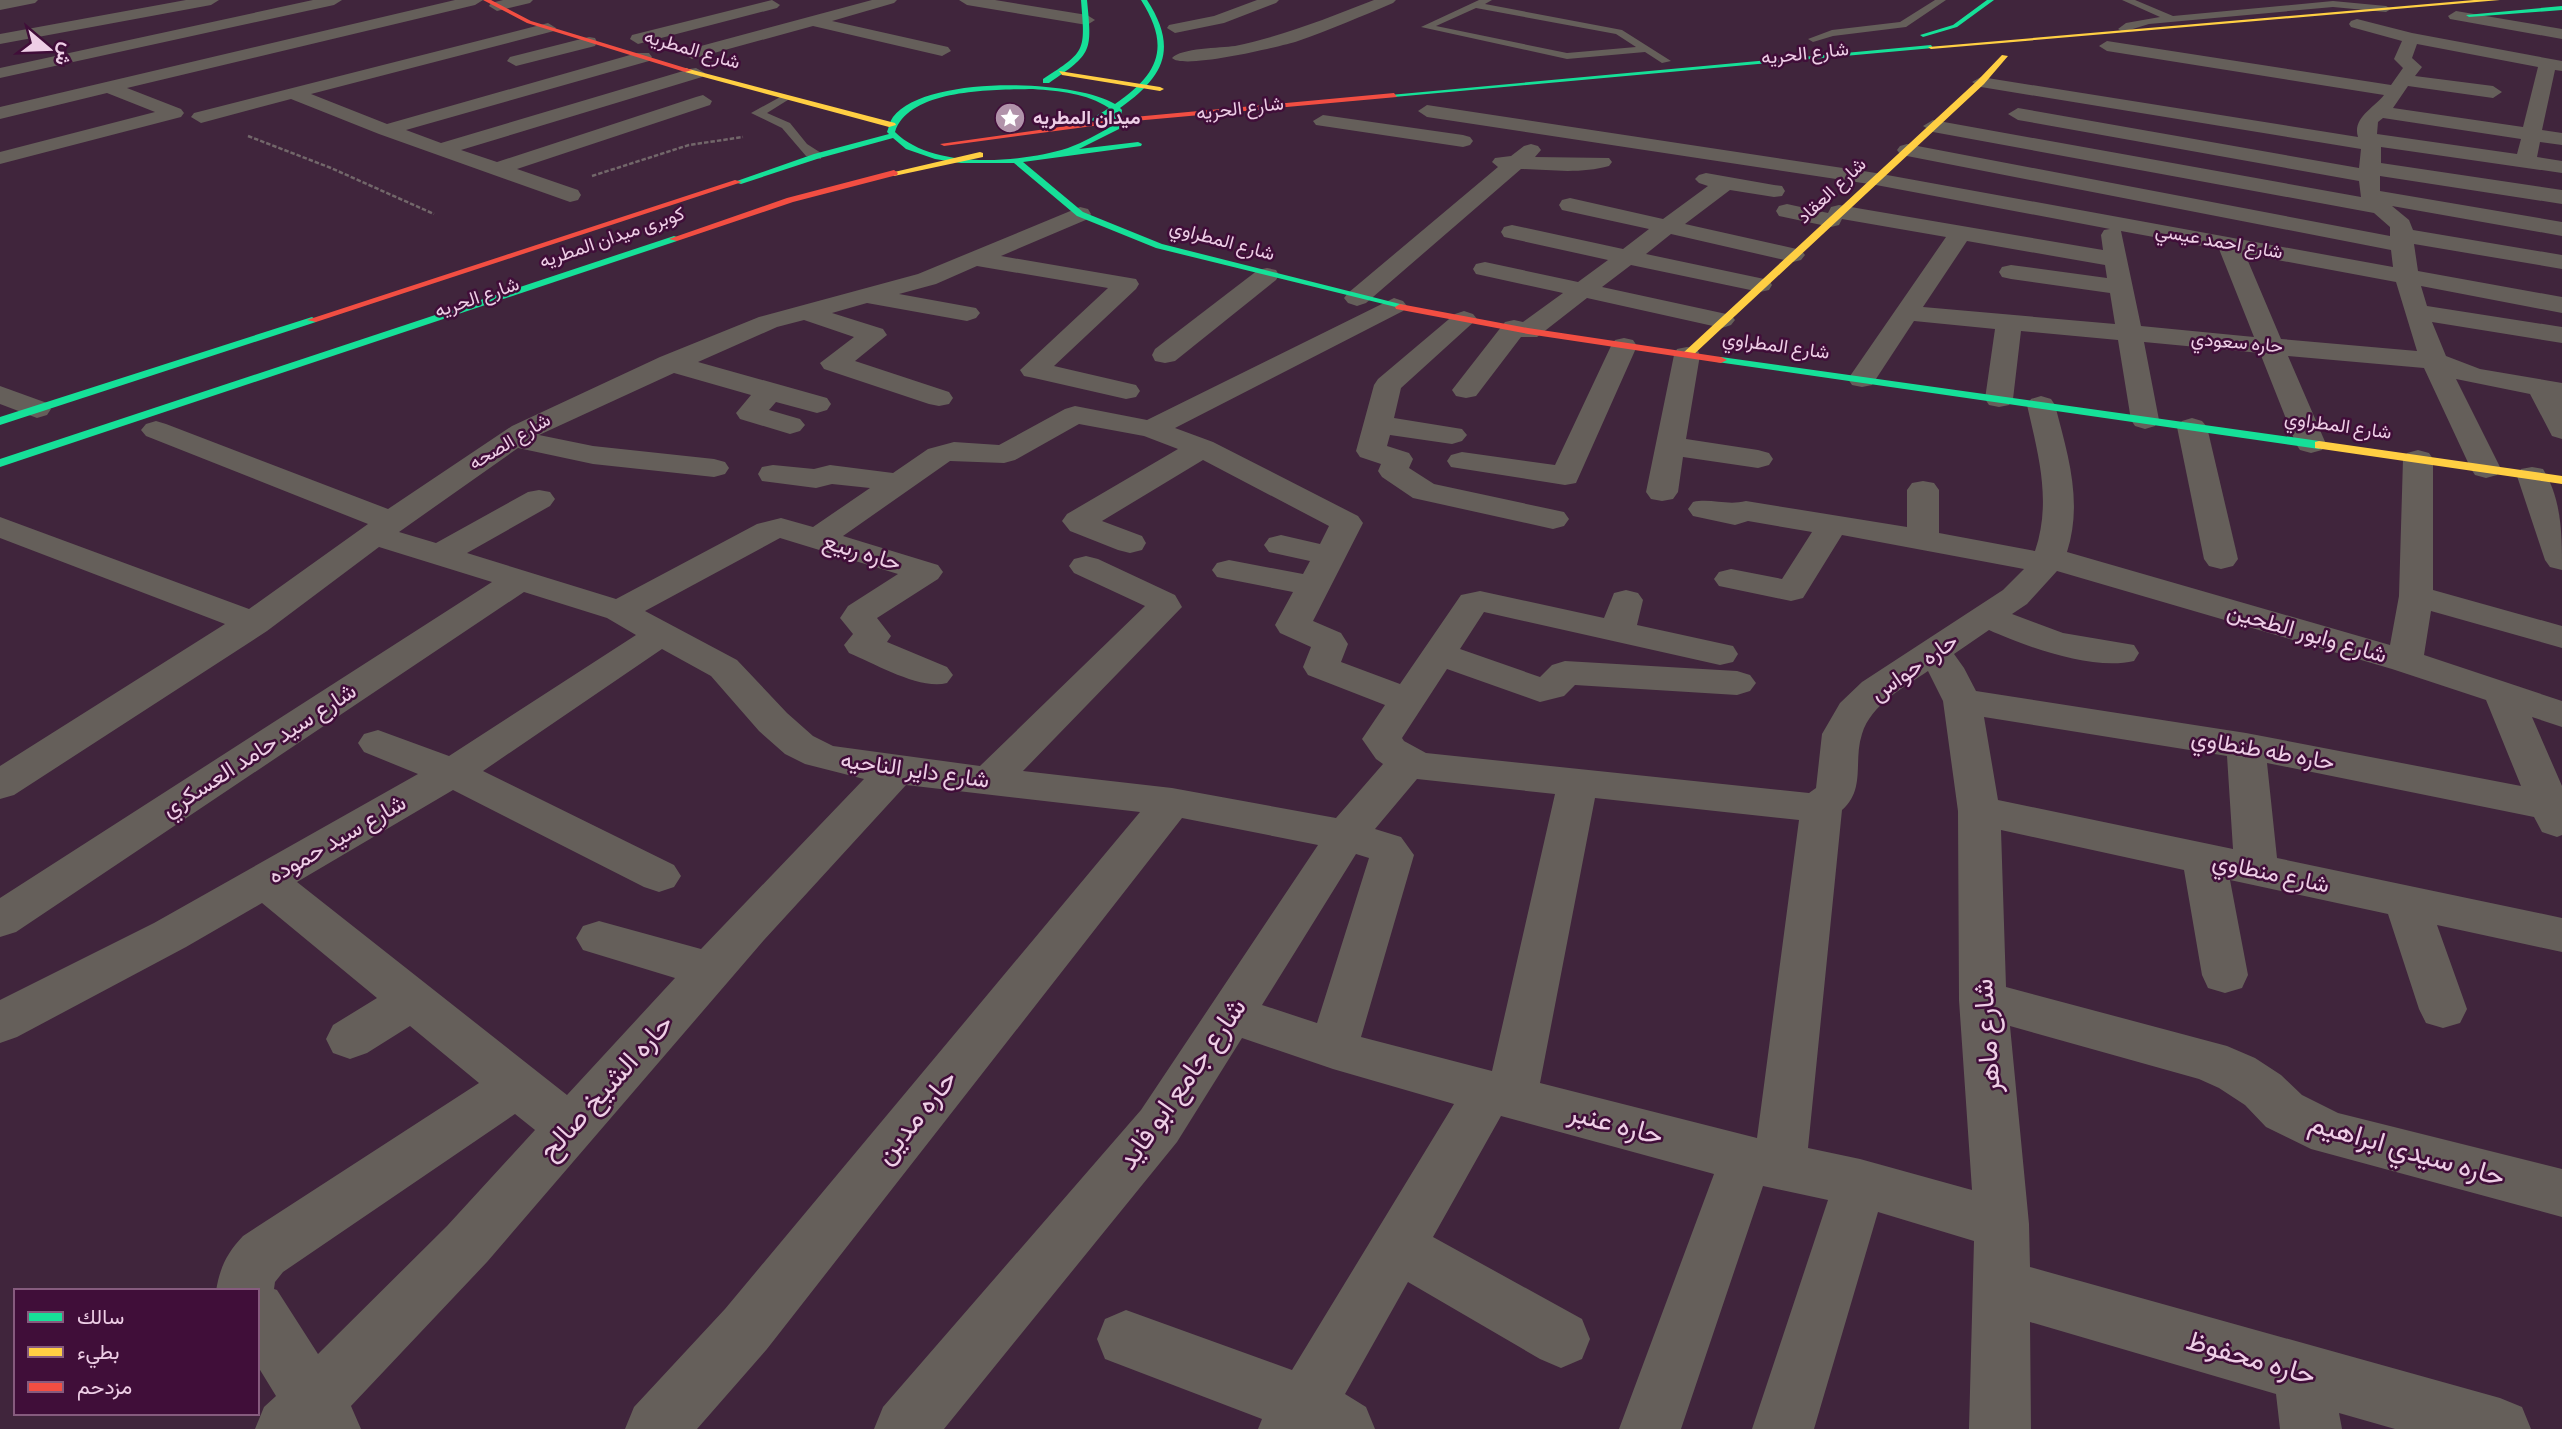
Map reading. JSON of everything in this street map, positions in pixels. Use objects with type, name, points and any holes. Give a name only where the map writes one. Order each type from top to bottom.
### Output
[{"type":"main road","name":"شارع المطريه","points":[[525,0],[565,18],[638,38],[792,100],[892,130],[903,146],[924,154],[970,161]]},
{"type":"main road","points":[[1033,87],[1062,73],[1081,58],[1088,48],[1084,0]]},
{"type":"main road","points":[[1053,155],[1125,139],[1153,126],[1162,117],[1173,91],[1181,58],[1167,28],[1144,0]]},
{"type":"main road","name":"شارع الحريه","points":[[1198,98],[1220,102],[1261,102],[1666,61],[1883,33],[1909,37],[1955,26],[1991,0]]},
{"type":"main road","name":"شارع الحريه","points":[[1859,70],[2235,33],[2357,24],[2455,10],[2497,0]]},
{"type":"main road","name":"شارع المطريه","points":[[491,3],[548,29],[643,57],[685,56],[729,64]]},
{"type":"main road","name":"شارع الحريه","points":[[1448,96],[2391,4],[2455,10],[2562,8]]},
{"type":"main road","points":[[1167,28],[1168,9]]},
{"type":"main road","name":"كوبرى ميدان المطريه","points":[[0,463],[744,215],[868,178],[1011,155],[1090,123],[1138,92],[1156,67],[1167,28]]},
{"type":"main road","points":[[944,144],[1087,123],[1448,96],[2058,44],[2235,33]]},
{"type":"main road","name":"شارع العقاد","points":[[1687,355],[1958,104],[2004,56]]},
{"type":"main road","points":[[1068,105],[1102,89],[1131,65]]},
{"type":"main road","points":[[1062,73],[1173,91]]},
{"type":"main road","points":[[892,99],[929,100],[978,90],[1033,87],[1080,93],[1104,100],[1118,110],[1121,116],[1117,128],[1089,145]]},
{"type":"main road","points":[[792,100],[822,98],[831,91]]},
{"type":"main road","points":[[970,161],[1201,123],[1448,96]]},
{"type":"main road","points":[[892,130],[904,112],[929,100]]},
{"type":"main road","points":[[1261,102],[1247,108],[1247,114],[1257,120],[1275,123]]},
{"type":"main road","points":[[1420,112],[1502,105]]},
{"type":"main road","points":[[891,156],[944,144],[1046,114]]},
{"type":"main road","points":[[1317,121],[1388,114]]},
{"type":"main road","name":"شارع الحريه","points":[[0,421],[723,188],[892,130]]},
{"type":"main road","points":[[1011,155],[1053,155],[1149,142]]},
{"type":"main road","name":"شارع المطراوي","points":[[1011,155],[1080,214],[1159,246],[1394,306],[1624,346],[2547,478]]},
{"type":"main road","name":"شارع الحريه","points":[[300,380],[785,214],[970,161]]},
{"type":"main road","name":"كوبرى ميدان المطريه","points":[[142,392],[803,178]]},
{"type":"main road","points":[[723,188],[760,184],[790,188],[796,191],[801,200],[785,214]]},
{"type":"street","points":[[83,7],[121,0]]},
{"type":"street","points":[[159,0],[175,7]]},
{"type":"street","points":[[0,158],[174,113],[43,63],[9,54],[0,42],[209,0],[334,34]]},
{"type":"street","points":[[0,72],[334,0]]},
{"type":"street","points":[[0,113],[475,0]]},
{"type":"street","points":[[491,3],[525,0]]},
{"type":"street","points":[[638,38],[793,0]]},
{"type":"street","points":[[441,149],[685,56],[889,0]]},
{"type":"street","points":[[968,0],[1087,20]]},
{"type":"street","points":[[1167,28],[1218,20],[1271,0]]},
{"type":"street","points":[[1181,58],[1273,42],[1388,0]]},
{"type":"street","points":[[0,7],[28,11],[47,31]]},
{"type":"street","points":[[2455,10],[2562,34]]},
{"type":"street","points":[[0,22],[28,11]]},
{"type":"street","points":[[812,21],[942,51]]},
{"type":"street","points":[[2357,24],[2411,38],[2555,65],[2526,162]]},
{"type":"street","points":[[201,117],[548,29]]},
{"type":"street","points":[[2411,38],[2403,59],[2401,83],[2379,112],[2369,120],[2366,130],[2370,142],[2372,187],[2401,225],[2404,276],[2434,361],[2486,469]]},
{"type":"street","points":[[495,67],[589,41]]},
{"type":"street","points":[[2516,43],[2562,50]]},
{"type":"street","points":[[2107,46],[2304,77],[2490,92],[2401,83]]},
{"type":"street","points":[[386,130],[643,57]]},
{"type":"street","points":[[2287,97],[2317,61]]},
{"type":"street","points":[[2149,230],[2248,68]]},
{"type":"street","points":[[2040,210],[2148,75]]},
{"type":"street","points":[[1981,82],[2308,135],[2370,142],[2491,165],[2526,162],[2562,167]]},
{"type":"street","points":[[294,94],[386,130],[570,195]]},
{"type":"street","points":[[498,169],[703,101]]},
{"type":"street","points":[[336,110],[362,103]]},
{"type":"street","points":[[1958,104],[2300,164],[2372,187],[2562,229]]},
{"type":"street","points":[[2277,253],[2314,111]]},
{"type":"street","name":"شارع احمد عيسي","points":[[1420,112],[1876,179],[2562,305]]},
{"type":"street","points":[[2379,112],[2562,139]]},
{"type":"street","points":[[1317,121],[1475,153],[1524,156],[1569,165],[1609,163],[1571,199],[1666,226],[1793,255]]},
{"type":"street","points":[[1933,126],[2293,191],[2372,187],[2562,197]]},
{"type":"street","points":[[1870,153],[1902,154],[2064,180],[2284,222],[2561,262]]},
{"type":"street","points":[[1357,298],[1524,156]]},
{"type":"street","points":[[1685,176],[1774,191]]},
{"type":"street","points":[[1466,390],[1521,330],[1725,183]]},
{"type":"street","points":[[1988,239],[2014,205]]},
{"type":"street","points":[[1787,211],[1960,234],[2117,260]]},
{"type":"street","name":"شارع الصحه","points":[[9,766],[254,623],[512,438],[572,407],[768,322],[927,279],[1080,214]]},
{"type":"street","points":[[2110,223],[2145,420]]},
{"type":"street","points":[[1512,232],[1760,285]]},
{"type":"street","points":[[1862,379],[1960,234]]},
{"type":"street","points":[[2229,244],[2311,444]]},
{"type":"street","points":[[977,259],[1127,284],[1034,370],[1130,385],[1101,419]]},
{"type":"street","points":[[1485,269],[1722,320]]},
{"type":"street","points":[[2011,272],[2121,286]]},
{"type":"street","points":[[1165,355],[1267,275]]},
{"type":"street","points":[[864,295],[967,313]]},
{"type":"street","points":[[1152,429],[1394,306]]},
{"type":"street","points":[[802,311],[874,335],[834,363],[939,398]]},
{"type":"street","points":[[2417,312],[2562,335]]},
{"type":"street","name":"حاره سعودي","points":[[1908,313],[2434,361],[2474,376],[2552,389]]},
{"type":"street","points":[[1464,319],[1392,380],[1384,392],[1371,451],[1398,459],[1393,471],[1406,481],[1499,523],[1553,519]]},
{"type":"street","points":[[1999,399],[2009,323]]},
{"type":"street","points":[[1378,425],[1564,475],[1624,346]]},
{"type":"street","points":[[1662,492],[1687,355]]},
{"type":"street","points":[[670,363],[817,404]]},
{"type":"street","points":[[2552,389],[2562,430]]},
{"type":"street","points":[[770,392],[750,413],[790,425]]},
{"type":"street","points":[[0,394],[37,409]]},
{"type":"street","name":"حاره حواس","points":[[1822,804],[1831,799],[1836,791],[1842,734],[1854,712],[1875,690],[1987,616],[2036,579],[2049,560],[2057,539],[2063,500],[2041,405]]},
{"type":"street","points":[[819,538],[947,452],[1009,464],[1009,453],[1070,416],[1152,429],[1202,448],[1347,523],[1293,625],[1328,641],[1321,667],[1409,701]]},
{"type":"street","points":[[2192,427],[2221,559]]},
{"type":"street","name":"شارع داير الناحيه","points":[[161,428],[439,555],[619,611],[724,668],[773,722],[799,745],[819,755],[843,762],[896,770],[1171,802],[1346,835],[1386,848],[1392,855],[1333,1049]]},
{"type":"street","points":[[512,438],[593,455],[714,468]]},
{"type":"street","points":[[1670,446],[1758,459]]},
{"type":"street","points":[[1130,543],[1081,524],[1078,520],[1202,448]]},
{"type":"street","points":[[2404,661],[2416,596],[2417,459]]},
{"type":"street","points":[[773,474],[816,479],[830,474],[899,483]]},
{"type":"street","points":[[2547,478],[2562,560]]},
{"type":"street","points":[[1923,490],[1923,540]]},
{"type":"street","points":[[439,555],[539,499]]},
{"type":"street","points":[[1704,509],[1735,515],[1746,511],[1827,534]]},
{"type":"street","points":[[0,527],[254,623]]},
{"type":"street","name":"حاره ربيع","points":[[619,611],[769,531],[781,528],[926,572],[860,613],[858,618],[873,636],[862,645],[934,675]]},
{"type":"street","points":[[1777,534],[1827,534]]},
{"type":"street","points":[[1731,579],[1791,591],[1827,534]]},
{"type":"street","name":"شارع وابور الطحين","points":[[1827,534],[1923,540],[2049,560],[2404,661],[2502,692],[2562,715]]},
{"type":"street","points":[[1282,545],[1329,556]]},
{"type":"street","points":[[989,781],[1164,607],[1163,602],[1086,566]]},
{"type":"street","points":[[1229,570],[1313,586]]},
{"type":"street","name":"شارع سيد حامد العسكري","points":[[0,920],[519,580]]},
{"type":"street","points":[[2416,596],[2562,637]]},
{"type":"street","points":[[1440,654],[1547,691],[1566,673],[1729,668],[1622,615],[1477,601],[1440,654],[1409,701],[1385,730],[1382,739],[1390,750],[1417,766],[1810,807],[1822,804],[1763,1163],[1650,1429]]},
{"type":"street","points":[[1987,616],[2027,636],[2075,649],[2121,653]]},
{"type":"street","name":"شارع سيد حموده","points":[[0,1023],[170,934],[452,773],[661,634]]},
{"type":"street","name":"شارع ماهر","points":[[1932,653],[1946,668],[1962,701],[1979,811],[1983,1000],[2002,1224],[2000,1429]]},
{"type":"street","points":[[2502,692],[2558,815]]},
{"type":"street","name":"حاره طه طنطاوي","points":[[1962,701],[2246,746],[2558,815]]},
{"type":"street","points":[[377,743],[452,773],[659,876]]},
{"type":"street","points":[[2246,746],[2256,870]]},
{"type":"street","name":"شارع جامع ابو فايد","points":[[905,1429],[1159,1126],[1233,1016],[1346,835],[1400,769],[1417,766]]},
{"type":"street","name":"حاره الشيخ صالح","points":[[310,1420],[710,970],[896,770]]},
{"type":"street","points":[[1126,1339],[1313,1421],[1398,1247],[1500,1093],[1578,783]]},
{"type":"street","name":"حاره مدين","points":[[656,1429],[746,1329],[1171,802]]},
{"type":"street","name":"شارع منطاوي","points":[[1979,811],[2562,935]]},
{"type":"street","points":[[2204,859],[2225,975]]},
{"type":"street","points":[[265,881],[569,1128]]},
{"type":"street","points":[[2406,902],[2443,1009]]},
{"type":"street","points":[[599,938],[710,970]]},
{"type":"street","name":"حاره سيدي ابراهيم","points":[[1983,1000],[2209,1061],[2237,1073],[2263,1090],[2284,1111],[2329,1133],[2562,1193]]},
{"type":"street","points":[[351,1039],[412,1001]]},
{"type":"street","name":"حاره عنبر","points":[[1233,1016],[1333,1049],[1763,1163],[1860,1183],[2002,1224]]},
{"type":"street","points":[[245,1289],[248,1271],[263,1254],[516,1086]]},
{"type":"street","points":[[1783,1429],[1860,1183]]},
{"type":"street","points":[[1398,1247],[1561,1339]]},
{"type":"street","name":"حاره محفوظ","points":[[2001,1286],[2307,1401],[2500,1429]]},
{"type":"street","points":[[259,1314],[310,1420]]},
{"type":"lane","points":[[1487,0],[1426,27],[1567,56],[1649,49]]},
{"type":"lane","points":[[1813,39],[1863,29],[1883,33],[1908,23],[1941,0]]},
{"type":"lane","points":[[2127,0],[2175,15]]},
{"type":"lane","points":[[2255,0],[2307,7]]},
{"type":"lane","points":[[2123,29],[2175,15],[2391,4]]},
{"type":"lane","points":[[1474,5],[1608,29],[1627,35],[1666,61]]},
{"type":"lane","points":[[1883,33],[1898,13]]},
{"type":"lane","points":[[792,100],[757,113],[783,123],[792,130],[804,151],[817,156]]},
{"type":"path","points":[[201,117],[331,168],[435,214]]},
{"type":"path","points":[[589,177],[689,145],[792,130]]},
{"type":"traffic: fast","points":[[1046,81],[1073,63],[1085,50],[1087,32],[1084,0]]},
{"type":"traffic: fast","points":[[1094,120],[1131,96],[1152,75],[1159,63],[1161,35],[1144,0]]},
{"type":"traffic: fast","points":[[1923,35],[1955,26],[1991,0]]},
{"type":"traffic: fast","points":[[2469,15],[2562,8]]},
{"type":"traffic: fast","points":[[1394,95],[1931,47]]},
{"type":"traffic: fast","points":[[1033,87],[1066,90],[1098,99],[1118,110],[1116,127],[1095,140],[1071,149],[1045,156],[989,162],[935,156],[909,148],[891,132],[897,117],[909,108],[942,95],[1033,87]]},
{"type":"traffic: fast","points":[[738,182],[817,156],[892,136]]},
{"type":"traffic: fast","points":[[1053,155],[1138,144]]},
{"type":"traffic: fast","points":[[1015,160],[1080,214],[1159,246],[1400,307]]},
{"type":"traffic: fast","points":[[0,463],[674,239]]},
{"type":"traffic: fast","points":[[0,421],[312,320]]},
{"type":"traffic: fast","points":[[1721,360],[2319,445]]},
{"type":"traffic: slow","points":[[1931,47],[2497,0]]},
{"type":"traffic: slow","points":[[1687,355],[1981,82],[2004,56]]},
{"type":"traffic: slow","points":[[688,70],[892,125]]},
{"type":"traffic: slow","points":[[1062,73],[1160,89]]},
{"type":"traffic: slow","points":[[894,173],[980,155]]},
{"type":"traffic: slow","points":[[2319,445],[2562,480]]},
{"type":"traffic: jam","points":[[486,0],[529,22],[688,70]]},
{"type":"traffic: jam","points":[[944,144],[1123,120],[1394,95]]},
{"type":"traffic: jam","points":[[674,239],[790,200],[894,173]]},
{"type":"traffic: jam","points":[[312,320],[738,182]]},
{"type":"traffic: jam","points":[[1400,307],[1528,331],[1721,360]]},
{"type":"place","name":"ميدان المطريه","points":[[1010,118]]}]
